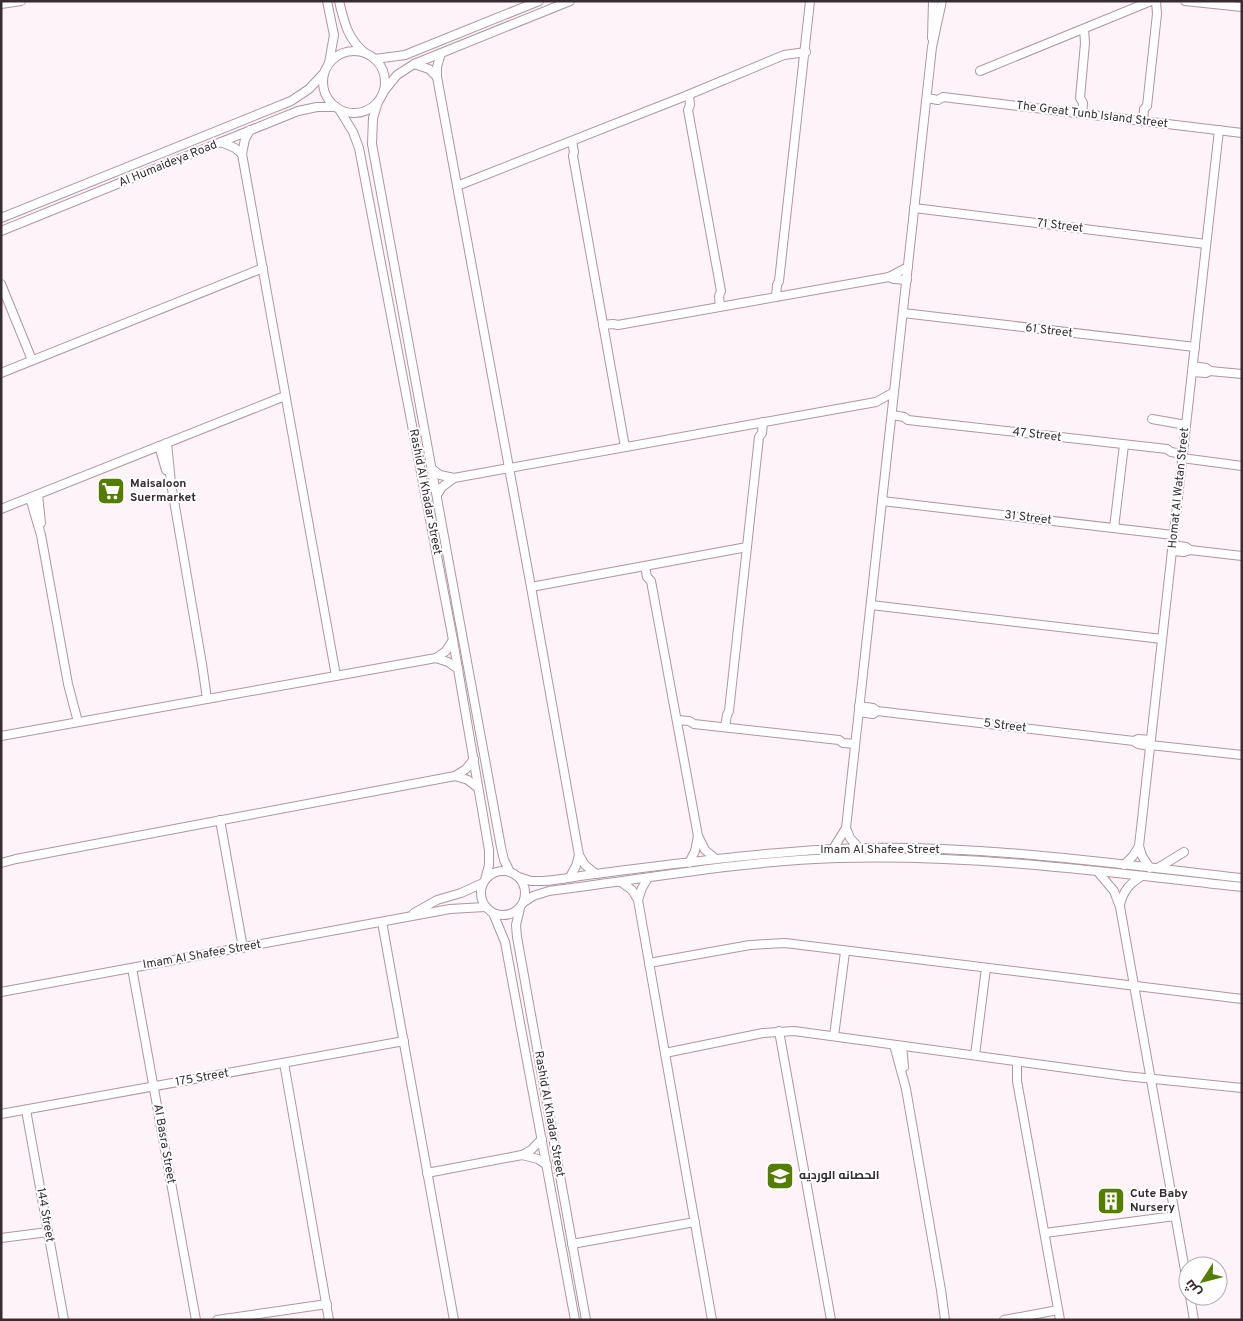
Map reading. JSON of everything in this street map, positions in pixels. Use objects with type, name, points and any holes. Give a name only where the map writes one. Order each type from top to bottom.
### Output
[{"type":"street","points":[[1,4],[21,1]]},
{"type":"street","points":[[327,1],[334,35],[332,50],[324,73],[324,89],[331,102],[338,108],[355,113],[364,111],[378,102],[384,91],[397,76],[414,64],[570,1]]},
{"type":"street","points":[[339,1],[348,33],[356,44],[375,59],[380,66],[384,74],[384,91]]},
{"type":"street","points":[[375,59],[405,55],[539,1]]},
{"type":"street","points":[[779,296],[782,285],[779,281],[806,52],[810,1]]},
{"type":"street","points":[[834,849],[846,828],[927,95],[932,47],[933,1]]},
{"type":"street","points":[[932,47],[942,1]]},
{"type":"street","points":[[980,71],[1151,1]]},
{"type":"street","points":[[1146,121],[1150,111],[1147,106],[1157,14],[1156,1]]},
{"type":"street","points":[[1185,1],[1242,6]]},
{"type":"street","points":[[1234,1],[1242,6]]},
{"type":"street","points":[[1079,113],[1083,103],[1080,98],[1086,43],[1084,29]]},
{"type":"street","points":[[328,65],[344,52],[358,51],[365,53]]},
{"type":"street","points":[[457,186],[686,96],[784,55],[806,52]]},
{"type":"street","points":[[441,53],[437,77],[579,855],[585,865],[596,874]]},
{"type":"street","points":[[414,64],[429,70],[437,77]]},
{"type":"street","name":"Al Humaideya Road","points":[[1,218],[291,101],[309,89],[324,73]]},
{"type":"street","name":"The Great Tunb Island Street","points":[[927,95],[940,94],[943,97],[1242,132]]},
{"type":"street","points":[[686,96],[690,105],[688,110],[721,291],[719,296],[723,305]]},
{"type":"street","name":"Rashid Al Khadar Street","points":[[378,102],[373,118],[372,144],[501,847],[504,860],[510,872]]},
{"type":"street","name":"Al Humaideya Road","points":[[1,231],[307,108],[327,106],[338,108]]},
{"type":"street","name":"Rashid Al Khadar Street","points":[[338,108],[353,132],[359,148],[453,640],[489,850],[489,865],[484,882]]},
{"type":"street","points":[[250,130],[245,139],[242,154],[336,676]]},
{"type":"street","name":"Homat Al Watan Street","points":[[1139,846],[1219,130]]},
{"type":"street","points":[[222,142],[235,148],[242,154]]},
{"type":"street","points":[[569,142],[574,152],[573,156],[625,447]]},
{"type":"street","name":"71 Street","points":[[914,208],[1206,244]]},
{"type":"street","points":[[604,328],[613,324],[618,325],[889,276],[908,267]]},
{"type":"street","points":[[1,373],[263,268]]},
{"type":"street","points":[[889,276],[894,279],[906,280]]},
{"type":"street","points":[[1,284],[32,360]]},
{"type":"street","name":"61 Street","points":[[903,313],[1195,348]]},
{"type":"street","points":[[1192,369],[1206,368],[1210,371],[1242,374]]},
{"type":"street","points":[[432,469],[440,474],[454,478],[876,402],[894,392]]},
{"type":"street","points":[[1,509],[285,396]]},
{"type":"street","points":[[876,402],[893,405]]},
{"type":"street","name":"47 Street","points":[[891,418],[904,422],[908,420],[1166,450],[1170,447],[1183,453],[1242,466]]},
{"type":"street","points":[[1152,419],[1186,425]]},
{"type":"street","points":[[728,728],[726,717],[730,711],[759,437],[762,433],[760,422]]},
{"type":"street","points":[[163,445],[209,698]]},
{"type":"street","points":[[1114,528],[1124,445]]},
{"type":"street","points":[[437,495],[442,487],[454,478]]},
{"type":"street","points":[[34,496],[75,722]]},
{"type":"street","name":"31 Street","points":[[882,501],[1173,535]]},
{"type":"street","points":[[531,587],[747,547]]},
{"type":"street","points":[[1172,548],[1186,547],[1190,550],[1242,556]]},
{"type":"street","points":[[648,566],[648,577],[651,581],[698,836],[705,850],[716,859]]},
{"type":"street","points":[[870,605],[1162,639]]},
{"type":"street","points":[[1,736],[436,658],[446,651],[453,640]]},
{"type":"street","points":[[436,658],[448,662],[458,670]]},
{"type":"street","name":"5 Street","points":[[859,709],[873,714],[877,711],[1134,742],[1138,739],[1150,744],[1242,754]]},
{"type":"street","points":[[677,723],[689,726],[694,724],[839,740],[843,743],[855,741]]},
{"type":"street","points":[[1,863],[455,776],[466,769],[474,759]]},
{"type":"street","points":[[455,776],[468,780],[478,788]]},
{"type":"street","points":[[220,820],[243,948]]},
{"type":"street","points":[[846,828],[850,838],[859,848]]},
{"type":"street","points":[[689,863],[695,851],[698,836]]},
{"type":"street","points":[[1124,865],[1139,846]]},
{"type":"street","points":[[1139,846],[1142,856],[1153,868],[1184,852]]},
{"type":"street","name":"Imam Al Shafee Street","points":[[519,877],[543,882],[767,853],[859,848],[963,850],[1242,878]]},
{"type":"street","points":[[570,877],[579,855]]},
{"type":"street","name":"Imam Al Shafee Street","points":[[522,905],[533,896],[543,892],[697,870],[768,862],[874,858],[980,861],[1242,887]]},
{"type":"street","points":[[1,859],[16,859]]},
{"type":"street","points":[[499,871],[510,872],[519,877],[525,889],[522,905],[505,916],[493,913],[486,907],[480,893],[484,882],[489,876],[499,871]]},
{"type":"street","points":[[1098,872],[1114,891],[1120,907],[1183,1256]]},
{"type":"street","points":[[1120,907],[1124,892],[1129,885],[1142,876]]},
{"type":"street","points":[[638,900],[648,878]]},
{"type":"street","name":"Imam Al Shafee Street","points":[[403,918],[437,900],[461,894],[484,882]]},
{"type":"street","points":[[621,882],[632,890],[638,900],[712,1320]]},
{"type":"street","name":"Rashid Al Khadar Street","points":[[522,905],[516,919],[517,937],[586,1320]]},
{"type":"street","name":"Imam Al Shafee Street","points":[[2,989],[132,968],[458,908],[486,907]]},
{"type":"street","name":"Rashid Al Khadar Street","points":[[493,913],[505,942],[575,1320]]},
{"type":"street","points":[[382,922],[454,1320]]},
{"type":"street","points":[[649,963],[762,944],[785,943],[845,952],[1242,999]]},
{"type":"street","points":[[834,1036],[845,952]]},
{"type":"street","name":"Al Basra Street","points":[[132,968],[196,1320]]},
{"type":"street","points":[[975,1056],[986,968]]},
{"type":"street","points":[[665,1053],[779,1031],[802,1031],[1017,1062],[1242,1088]]},
{"type":"street","points":[[779,1031],[831,1320]]},
{"type":"street","name":"175 Street","points":[[1,1114],[404,1042]]},
{"type":"street","points":[[898,1045],[945,1320]]},
{"type":"street","points":[[1017,1062],[1017,1081],[1060,1320]]},
{"type":"street","points":[[284,1063],[330,1320]]},
{"type":"street","name":"144 Street","points":[[26,1110],[64,1320]]},
{"type":"street","points":[[427,1173],[522,1155],[531,1150],[542,1139]]},
{"type":"street","points":[[522,1155],[538,1159],[547,1165]]},
{"type":"street","points":[[1045,1236],[1175,1213]]},
{"type":"street","points":[[572,1244],[695,1222]]},
{"type":"street","points":[[5,1238],[47,1229]]},
{"type":"street","points":[[941,1290],[950,1320]]},
{"type":"street","points":[[217,1320],[326,1302]]},
{"type":"street","points":[[1192,1306],[1194,1320]]},
{"type":"street","points":[[1004,1320],[1058,1310]]},
{"type":"place","name":"Maisaloon Suermarket","points":[[111,491]]},
{"type":"place","name":"الحصانه الورديه","points":[[780,1176]]},
{"type":"place","name":"Cute Baby Nursery","points":[[1111,1201]]}]
